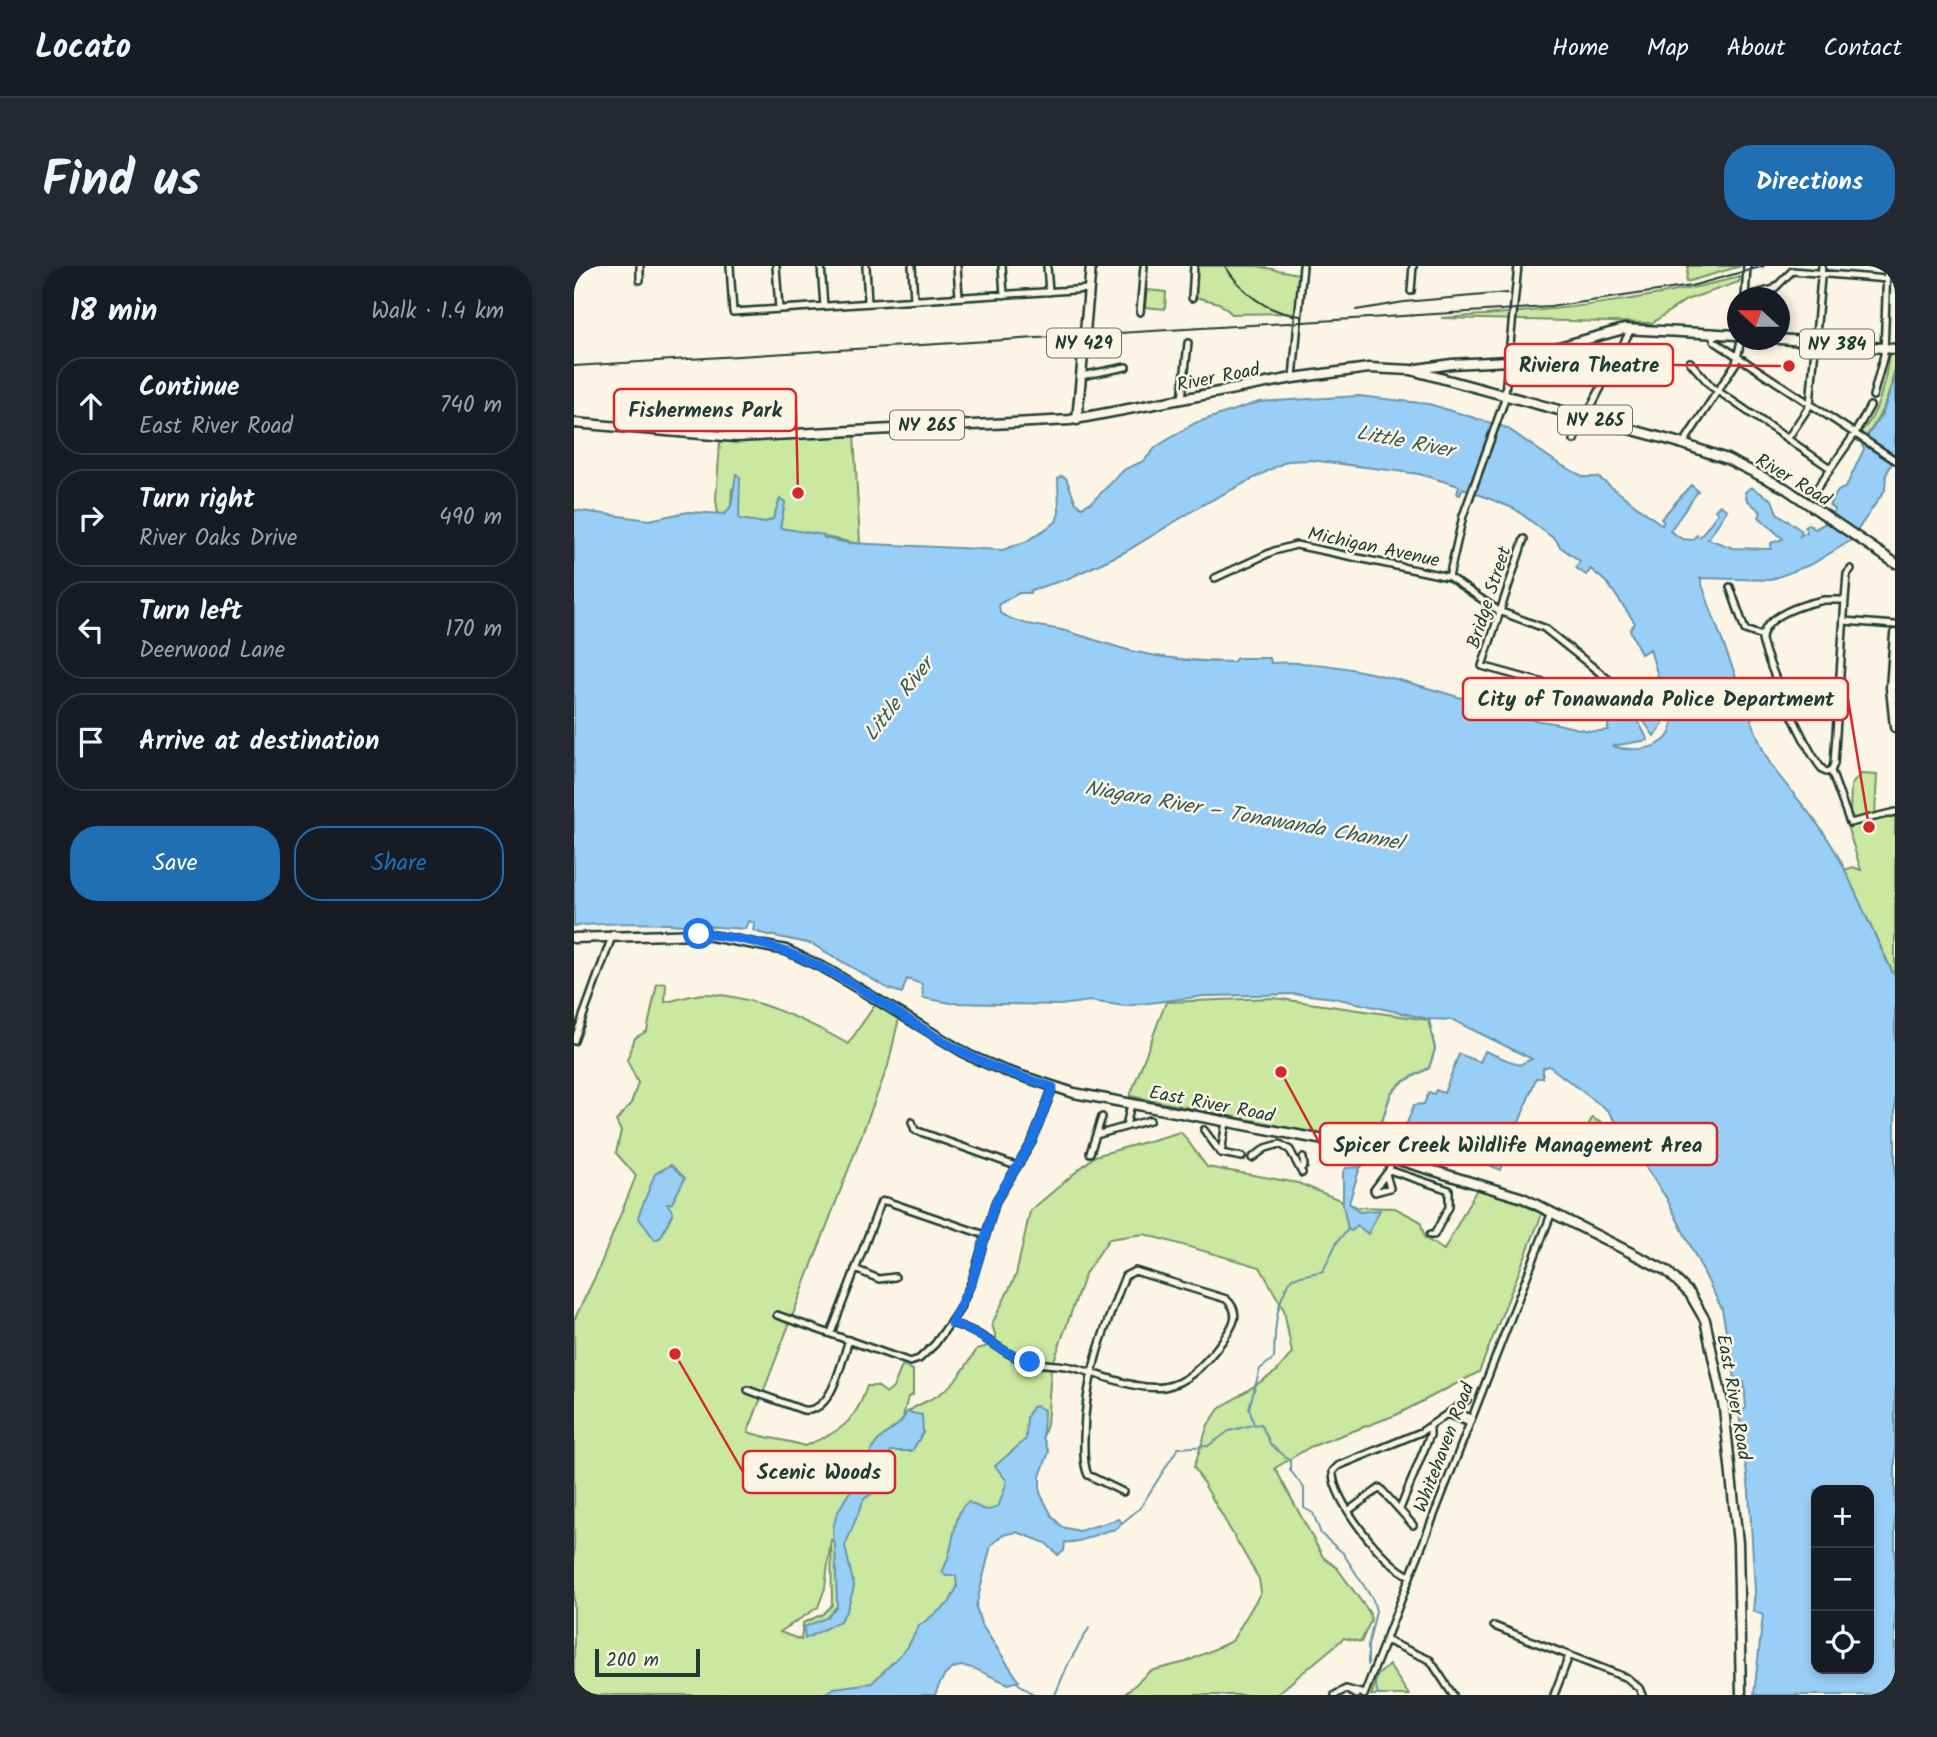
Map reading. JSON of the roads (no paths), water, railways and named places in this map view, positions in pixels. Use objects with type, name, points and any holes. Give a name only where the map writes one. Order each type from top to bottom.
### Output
[{"type":"main road","name":"NY 429","points":[[1077,420],[1091,266]]},
{"type":"main road","points":[[1411,370],[1452,364],[1508,362],[1631,329],[1727,334]]},
{"type":"main road","name":"NY 384","points":[[1790,340],[1895,349]]},
{"type":"main road","name":"River Road","points":[[574,424],[694,436],[736,437],[1077,420],[1293,378],[1369,368],[1411,370],[1683,444],[1751,470],[1806,502],[1895,563]]},
{"type":"main road","points":[[1895,634],[1895,727]]},
{"type":"main road","name":"East River Road","points":[[574,938],[613,934],[712,935],[794,953],[828,970],[979,1060],[1053,1087],[1345,1144],[1392,1158],[1523,1198],[1667,1271],[1690,1294],[1705,1320],[1726,1417],[1737,1527],[1741,1695]]},
{"type":"street","points":[[640,266],[640,280]]},
{"type":"street","points":[[730,266],[733,312],[1089,289]]},
{"type":"street","points":[[776,266],[779,309]]},
{"type":"street","points":[[821,266],[824,306]]},
{"type":"street","points":[[866,266],[868,303]]},
{"type":"street","points":[[912,266],[914,300]]},
{"type":"street","points":[[957,266],[959,297]]},
{"type":"street","points":[[1002,266],[1004,295]]},
{"type":"street","points":[[1047,266],[1049,292]]},
{"type":"street","points":[[1140,312],[1144,266]]},
{"type":"street","points":[[1192,298],[1194,266]]},
{"type":"street","points":[[1293,378],[1303,266]]},
{"type":"street","points":[[1412,291],[1413,266]]},
{"type":"street","points":[[1518,266],[1505,395],[1470,496],[1449,577],[1499,611],[1544,628],[1624,692]]},
{"type":"street","points":[[1746,287],[1747,266]]},
{"type":"street","points":[[1787,438],[1810,405],[1822,266]]},
{"type":"street","points":[[1873,396],[1884,348],[1887,266]]},
{"type":"street","points":[[1776,287],[1793,271],[1887,279]]},
{"type":"street","points":[[1573,440],[1631,329]]},
{"type":"street","points":[[1712,332],[1713,340],[1862,441],[1895,460]]},
{"type":"street","points":[[1182,399],[1188,343]]},
{"type":"street","points":[[1683,444],[1739,357],[1740,350]]},
{"type":"street","points":[[1690,362],[1717,391],[1830,468]]},
{"type":"street","points":[[1081,376],[1126,367]]},
{"type":"street","points":[[1817,488],[1854,435],[1870,406]]},
{"type":"street","name":"Bridge Street","points":[[1524,539],[1482,666],[1551,685]]},
{"type":"street","name":"Michigan Avenue","points":[[1215,578],[1275,551],[1296,545],[1449,577]]},
{"type":"street","points":[[1830,771],[1834,764],[1847,574],[1851,569]]},
{"type":"street","points":[[1730,587],[1745,630],[1762,636]]},
{"type":"street","points":[[1830,771],[1821,770],[1800,731],[1763,648],[1762,636],[1765,626],[1776,618],[1818,601],[1845,600]]},
{"type":"street","points":[[1844,621],[1895,625]]},
{"type":"street","points":[[1830,771],[1850,823],[1895,812]]},
{"type":"street","points":[[574,1041],[613,934]]},
{"type":"street","points":[[777,1315],[916,1362],[951,1323],[968,1291],[996,1200],[1038,1130],[1053,1087]]},
{"type":"street","points":[[1126,1126],[1131,1104]]},
{"type":"street","points":[[1090,1153],[1102,1117]]},
{"type":"street","points":[[1096,1135],[1150,1120]]},
{"type":"street","points":[[912,1122],[915,1130],[1016,1166]]},
{"type":"street","points":[[1221,1153],[1226,1122]]},
{"type":"street","points":[[1204,1130],[1221,1153],[1242,1157]]},
{"type":"street","points":[[1280,1144],[1282,1132]]},
{"type":"street","points":[[1252,1158],[1266,1148],[1280,1144],[1302,1157],[1304,1166],[1301,1170]]},
{"type":"street","points":[[1392,1158],[1388,1172],[1444,1188],[1451,1198],[1434,1235],[1430,1236]]},
{"type":"street","points":[[1444,1188],[1447,1175]]},
{"type":"street","points":[[831,1333],[878,1205],[886,1201],[985,1235]]},
{"type":"street","name":"Whitehaven Road","points":[[1364,1695],[1552,1212]]},
{"type":"street","points":[[855,1269],[879,1279],[895,1277]]},
{"type":"street","points":[[951,1323],[980,1333],[1023,1360],[1070,1367],[1090,1373],[1103,1378],[1142,1388],[1164,1388],[1185,1381],[1205,1364],[1233,1326],[1236,1315],[1234,1306],[1226,1299],[1135,1272],[1125,1276],[1095,1351],[1090,1373],[1084,1421],[1085,1468],[1095,1481],[1123,1492]]},
{"type":"street","points":[[748,1390],[806,1411],[812,1410],[828,1397],[849,1340]]},
{"type":"street","points":[[1410,1576],[1394,1567],[1348,1511],[1339,1497],[1333,1477],[1335,1468],[1430,1427],[1467,1400]]},
{"type":"street","points":[[1450,1412],[1470,1421]]},
{"type":"street","points":[[1400,1509],[1430,1435],[1430,1427]]},
{"type":"street","points":[[1348,1511],[1379,1488],[1413,1525]]},
{"type":"street","points":[[1494,1626],[1627,1678],[1639,1688],[1642,1695]]},
{"type":"street","points":[[1385,1640],[1430,1660],[1453,1695]]},
{"type":"street","points":[[1554,1695],[1569,1656]]},
{"type":"street","points":[[1335,1695],[1346,1689],[1364,1695]]},
{"type":"street","points":[[1346,1689],[1356,1695]]},
{"type":"water","points":[[1895,377],[1895,456],[1886,475],[1885,490],[1850,541],[1812,564],[1770,580],[1700,578],[1766,755],[1834,850],[1895,977],[1895,1695],[1754,1695],[1763,1615],[1753,1611],[1755,1590],[1749,1491],[1739,1414],[1746,1408],[1744,1382],[1736,1384],[1722,1309],[1667,1199],[1608,1111],[1549,1066],[1543,1068],[1543,1078],[1536,1078],[1501,1170],[1404,1131],[1414,1105],[1424,1104],[1429,1092],[1434,1094],[1436,1090],[1444,1093],[1459,1054],[1480,1062],[1485,1051],[1519,1065],[1532,1059],[1453,1020],[1429,1019],[1334,998],[1300,994],[1204,996],[1125,1006],[1090,1001],[1060,1005],[951,1003],[923,998],[922,984],[907,979],[902,993],[889,989],[812,944],[760,933],[753,930],[755,923],[748,921],[745,929],[638,923],[574,926],[574,510],[649,520],[688,512],[725,514],[731,506],[736,474],[740,477],[739,519],[764,523],[773,519],[780,499],[785,502],[780,528],[823,535],[824,538],[848,543],[1003,550],[1027,541],[1056,522],[1059,513],[1058,479],[1061,476],[1066,478],[1076,503],[1082,507],[1092,502],[1125,469],[1144,461],[1156,447],[1195,423],[1259,402],[1359,396],[1429,404],[1507,428],[1559,464],[1584,477],[1598,477],[1662,525],[1664,522],[1661,519],[1691,485],[1698,491],[1670,531],[1682,539],[1692,540],[1697,535],[1700,537],[1718,513],[1715,510],[1720,505],[1727,510],[1708,539],[1733,548],[1771,549],[1771,543],[1783,539],[1759,517],[1761,512],[1747,500],[1745,492],[1751,487],[1772,500],[1777,513],[1802,531],[1800,536],[1807,532],[1805,527],[1808,524],[1815,529],[1826,523],[1835,509],[1829,505],[1838,491],[1846,487],[1864,449],[1862,445],[1883,412]],"holes":[[[1311,460],[1419,474],[1459,486],[1457,494],[1460,495],[1463,488],[1515,509],[1580,561],[1576,568],[1586,575],[1591,569],[1608,584],[1635,623],[1630,630],[1641,654],[1650,649],[1659,680],[1633,695],[1632,707],[1639,703],[1642,707],[1651,704],[1651,715],[1643,720],[1654,736],[1665,717],[1666,695],[1670,697],[1672,722],[1667,737],[1646,748],[1619,748],[1612,746],[1648,740],[1636,717],[1608,721],[1608,730],[1582,730],[1539,721],[1372,673],[1304,663],[1271,663],[1270,658],[1237,658],[1233,662],[1221,662],[1160,657],[1126,650],[1067,631],[1021,622],[1000,613],[999,604],[1019,593],[1030,593],[1031,590],[1067,579],[1125,552],[1204,504],[1287,461]]]},
{"type":"water","points":[[671,1165],[685,1178],[672,1203],[667,1204],[673,1212],[661,1237],[655,1240],[638,1217],[655,1174]]},
{"type":"water","points":[[1360,1167],[1349,1203],[1359,1212],[1380,1210],[1368,1234],[1357,1225],[1352,1231],[1348,1230],[1343,1205],[1343,1172],[1346,1168]]},
{"type":"water","points":[[1037,1406],[1044,1410],[1043,1437],[1049,1452],[1040,1476],[1040,1493],[1052,1516],[1062,1527],[1079,1531],[1119,1519],[1122,1523],[1117,1529],[1065,1542],[1064,1551],[1058,1555],[1046,1543],[1017,1532],[1003,1535],[991,1545],[976,1606],[981,1624],[1019,1681],[1009,1684],[976,1669],[957,1667],[949,1671],[935,1695],[822,1695],[834,1688],[872,1683],[907,1648],[919,1626],[949,1603],[957,1587],[956,1576],[946,1576],[942,1572],[959,1514],[968,1502],[987,1510],[999,1505],[1007,1481],[995,1466],[1026,1439],[1027,1417],[1032,1407]]},
{"type":"water","points":[[907,1412],[922,1415],[923,1433],[912,1451],[891,1451],[880,1469],[882,1487],[864,1499],[845,1546],[854,1587],[847,1610],[840,1621],[805,1639],[804,1627],[826,1618],[837,1606],[833,1535],[836,1516],[862,1472],[870,1452]]},
{"type":"waterway","points":[[1374,1148],[1391,1093],[1403,1082],[1429,1068],[1435,1049],[1429,1019]]},
{"type":"waterway","points":[[1360,1168],[1372,1157]]},
{"type":"waterway","points":[[1349,1228],[1337,1242],[1323,1271],[1292,1278],[1286,1287],[1277,1316],[1274,1358],[1260,1369],[1249,1408],[1254,1425],[1261,1424],[1271,1445],[1290,1460],[1290,1470],[1304,1488],[1304,1508],[1313,1513],[1321,1534],[1343,1553],[1373,1600],[1376,1611],[1368,1646],[1368,1665]]},
{"type":"waterway","points":[[1122,1523],[1140,1508],[1178,1448],[1208,1446],[1229,1431],[1252,1425]]},
{"type":"waterway","points":[[1055,1695],[1068,1664],[1089,1628]]},
{"type":"waterway","points":[[1374,1677],[1378,1695]]},
{"type":"waterway","points":[[1016,1682],[1035,1695]]},
{"type":"railway","points":[[1225,266],[1257,300],[1277,311],[1301,316]]},
{"type":"railway","points":[[574,366],[1550,307],[1691,286],[1764,266]]},
{"type":"railway","points":[[1356,310],[1404,302],[1507,293]]},
{"type":"place","name":"Riviera Theatre","points":[[1789,366]]},
{"type":"place","name":"Fishermens Park","points":[[798,493]]},
{"type":"place","name":"City of Tonawanda Police Department","points":[[1869,827]]},
{"type":"place","name":"Spicer Creek Wildlife Management Area","points":[[1281,1072]]},
{"type":"place","name":"Scenic Woods","points":[[675,1354]]},
{"type":"water label","name":"Little River","points":[[1405,441]]},
{"type":"water label","name":"Little River","points":[[898,699]]},
{"type":"water label","name":"Niagara River – Tonawanda Channel","points":[[1244,815]]}]
